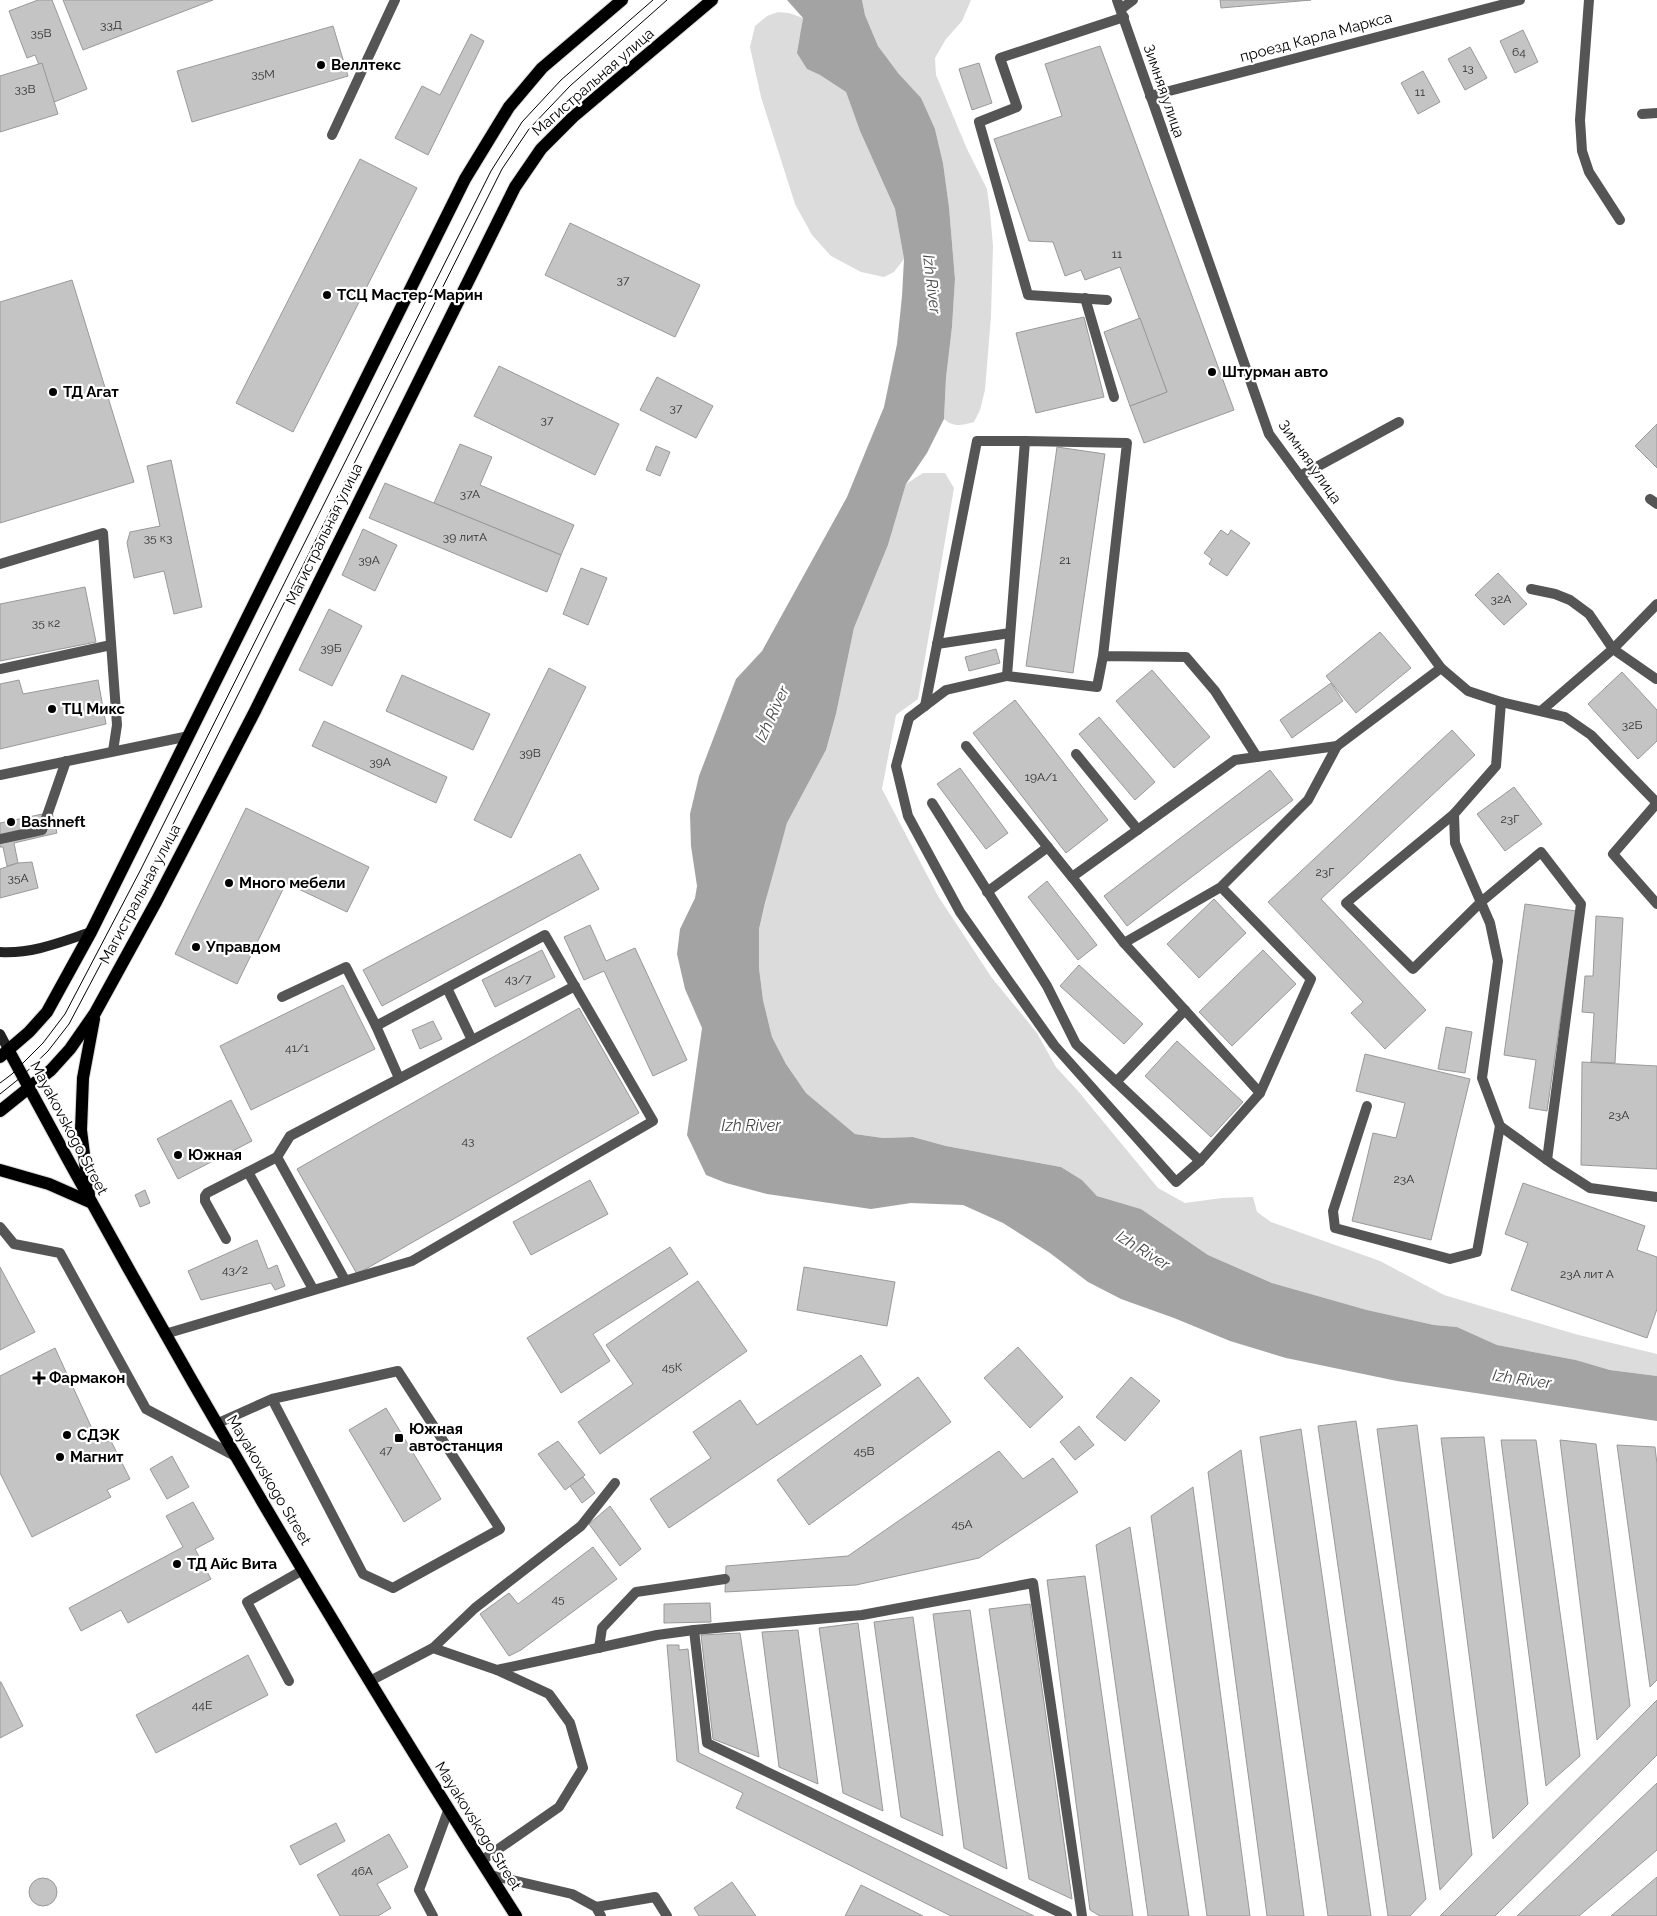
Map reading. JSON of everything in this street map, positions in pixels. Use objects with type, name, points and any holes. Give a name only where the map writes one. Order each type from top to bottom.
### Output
[{"type":"main road","name":"Магистральная улица","points":[[5,1054],[47,1012],[91,932],[465,179],[509,107],[542,68],[622,0]]},
{"type":"main road","name":"Магистральная улица","points":[[0,1111],[51,1070],[70,1050],[95,1013],[156,902],[255,711],[515,187],[541,149],[573,117],[712,0]]},
{"type":"main road","points":[[0,952],[11,953],[42,948],[91,932]]},
{"type":"main road","points":[[90,1202],[81,1130],[83,1078],[95,1013]]},
{"type":"main road","points":[[0,1034],[5,1054]]},
{"type":"main road","name":"Mayakovskogo Street","points":[[5,1054],[29,1088],[90,1202],[216,1424],[448,1811],[516,1916]]},
{"type":"main road","points":[[0,1170],[49,1184],[90,1202]]},
{"type":"street","points":[[332,135],[395,0]]},
{"type":"street","points":[[1107,300],[1028,295],[979,122],[1017,107],[1000,58],[1121,9],[1133,0]]},
{"type":"street","name":"проезд Карла Маркса","points":[[1150,96],[1520,0]]},
{"type":"street","points":[[1589,0],[1580,120],[1582,150],[1589,172],[1620,220]]},
{"type":"street","name":"Зимняя улица","points":[[1121,9],[1269,434],[1441,668],[1468,691],[1501,702],[1565,717],[1591,735],[1657,803]]},
{"type":"street","points":[[1642,114],[1657,113]]},
{"type":"street","points":[[1085,298],[1114,397]]},
{"type":"street","points":[[1300,476],[1399,422]]},
{"type":"street","points":[[1007,676],[1025,441]]},
{"type":"street","points":[[925,706],[977,442],[1127,443],[1104,656],[1096,687],[1007,676],[946,690],[925,706],[909,718],[896,766],[908,816],[960,912],[1054,1045],[1176,1182],[1200,1161],[1260,1093],[1311,979],[1221,887]]},
{"type":"street","points":[[0,564],[103,532],[117,724],[114,752]]},
{"type":"street","points":[[1531,590],[1555,594],[1570,600],[1588,614],[1613,649],[1656,679]]},
{"type":"street","points":[[1541,711],[1613,649],[1657,604]]},
{"type":"street","points":[[937,644],[1010,633]]},
{"type":"street","points":[[0,669],[111,645]]},
{"type":"street","points":[[1104,656],[1186,657],[1214,691],[1257,757]]},
{"type":"street","points":[[1124,944],[1221,887],[1308,800],[1337,746],[1441,668]]},
{"type":"street","points":[[1501,702],[1496,766],[1454,814],[1346,902],[1413,969],[1481,902],[1541,852],[1581,904],[1547,1160]]},
{"type":"street","points":[[0,775],[189,736]]},
{"type":"street","points":[[966,746],[1124,944],[1260,1093]]},
{"type":"street","points":[[1072,878],[1235,760],[1337,746]]},
{"type":"street","points":[[1076,754],[1138,830]]},
{"type":"street","points":[[0,839],[42,830],[66,761]]},
{"type":"street","points":[[932,803],[1046,986],[1076,1044],[1200,1161]]},
{"type":"street","points":[[1657,803],[1613,854],[1657,904]]},
{"type":"street","points":[[1367,1106],[1333,1211],[1335,1228],[1450,1259],[1477,1252],[1500,1126],[1482,1078],[1498,961],[1490,923],[1455,844],[1454,814]]},
{"type":"street","points":[[987,892],[1048,847]]},
{"type":"street","points":[[165,1334],[412,1261],[653,1121],[545,936],[376,1026]]},
{"type":"street","points":[[282,997],[346,966],[399,1078]]},
{"type":"street","points":[[226,1239],[205,1200],[207,1193],[277,1157],[290,1136],[294,1133],[575,986]]},
{"type":"street","points":[[447,988],[472,1040]]},
{"type":"street","points":[[1116,1082],[1185,1010]]},
{"type":"street","points":[[1500,1126],[1590,1188],[1657,1197]]},
{"type":"street","points":[[277,1157],[345,1280]]},
{"type":"street","points":[[248,1172],[313,1289]]},
{"type":"street","points":[[0,1227],[14,1244],[60,1252],[146,1409],[235,1456]]},
{"type":"street","points":[[216,1424],[272,1399],[398,1371],[500,1529],[393,1588],[363,1574],[272,1399]]},
{"type":"street","points":[[370,1681],[433,1648],[474,1608],[581,1526],[615,1483]]},
{"type":"street","points":[[289,1681],[247,1602],[303,1570]]},
{"type":"street","points":[[599,1648],[602,1628],[636,1592],[725,1580]]},
{"type":"street","points":[[496,1670],[657,1636],[694,1630],[862,1615],[1032,1583],[1082,1916]]},
{"type":"street","points":[[694,1630],[707,1743],[1067,1916]]},
{"type":"street","points":[[433,1648],[496,1670],[550,1694],[570,1723],[583,1768],[559,1807],[481,1861]]},
{"type":"street","points":[[433,1916],[418,1890],[448,1811]]},
{"type":"street","points":[[490,1875],[572,1894],[599,1911],[655,1896],[667,1916]]},
{"type":"shaded area","points":[[862,0],[971,0],[962,21],[946,39],[935,58],[936,75],[967,149],[987,189],[990,212],[993,246],[991,316],[985,390],[980,410],[974,422],[955,425],[944,419],[955,279],[949,207],[943,163],[935,129],[878,46],[865,15]]},
{"type":"shaded area","points":[[778,12],[789,13],[803,18],[801,32],[807,69],[846,92],[860,131],[895,209],[904,259],[894,272],[884,277],[861,272],[831,256],[812,235],[795,204],[761,97],[750,47],[755,26],[767,16]]},
{"type":"shaded area","points":[[923,473],[945,473],[954,488],[918,699],[896,715],[882,789],[938,896],[992,978],[1037,1033],[1056,1067],[1158,1188],[1185,1203],[1222,1198],[1253,1197],[1257,1212],[1271,1222],[1380,1261],[1444,1295],[1575,1334],[1657,1354],[1657,1376],[1610,1370],[1576,1360],[1497,1345],[1457,1327],[1434,1325],[1367,1310],[1272,1283],[1208,1255],[1141,1209],[1097,1196],[1082,1180],[1061,1167],[946,1146],[913,1137],[883,1138],[855,1134],[806,1093],[786,1064],[772,1037],[763,1000],[759,968],[759,929],[774,866],[787,823],[826,750],[836,714],[854,628],[888,545],[906,484]]},
{"type":"water","name":"Izh River","points":[[787,0],[862,0],[865,15],[878,46],[898,73],[921,98],[935,129],[943,163],[949,207],[955,279],[944,419],[927,453],[906,484],[888,545],[854,628],[836,714],[826,750],[787,823],[759,929],[759,968],[763,1000],[772,1037],[786,1064],[806,1093],[855,1134],[883,1138],[913,1137],[946,1146],[1061,1167],[1082,1180],[1097,1196],[1141,1209],[1208,1255],[1272,1283],[1367,1310],[1434,1325],[1457,1327],[1497,1345],[1576,1360],[1610,1370],[1657,1376],[1657,1421],[1397,1381],[1286,1358],[1230,1341],[1121,1299],[1088,1282],[1050,1253],[1003,1223],[963,1205],[911,1203],[871,1209],[767,1194],[726,1183],[706,1175],[687,1135],[702,1028],[685,989],[677,954],[680,929],[695,898],[697,886],[691,846],[690,814],[699,776],[736,679],[762,651],[847,497],[884,407],[897,344],[902,296],[904,259],[895,209],[860,131],[846,92],[807,69],[797,53],[803,18]]},
{"type":"building","points":[[38,0],[52,0],[87,89],[54,102],[35,55],[27,58],[9,11]]},
{"type":"building","points":[[63,0],[213,0],[83,50]]},
{"type":"building","points":[[1220,0],[1311,0],[1221,8]]},
{"type":"building","points":[[333,26],[348,76],[192,122],[177,71]]},
{"type":"building","points":[[1523,30],[1538,62],[1515,73],[1500,41]]},
{"type":"building","points":[[471,34],[484,41],[428,155],[395,138],[422,86],[440,95]]},
{"type":"building","points":[[1100,46],[1234,410],[1144,443],[1130,406],[1167,392],[1120,267],[1085,280],[1081,270],[1065,276],[1053,242],[1029,241],[994,139],[1062,116],[1045,64]]},
{"type":"building","points":[[1470,47],[1487,78],[1465,90],[1448,59]]},
{"type":"building","points":[[42,63],[58,114],[0,132],[0,76]]},
{"type":"building","points":[[979,63],[992,103],[972,110],[959,69]]},
{"type":"building","points":[[1423,71],[1440,102],[1418,114],[1401,83]]},
{"type":"building","name":"ТСЦ Мастер-Марин","points":[[360,159],[417,188],[293,432],[236,403]]},
{"type":"building","points":[[570,223],[700,285],[675,337],[545,275]]},
{"type":"building","name":"ТД Агат","points":[[72,280],[134,482],[0,523],[0,302]]},
{"type":"building","points":[[1084,317],[1104,397],[1036,413],[1016,333]]},
{"type":"building","points":[[1140,318],[1167,392],[1130,406],[1104,332]]},
{"type":"building","points":[[499,366],[619,424],[595,475],[474,416]]},
{"type":"building","points":[[657,377],[713,406],[696,438],[640,410]]},
{"type":"building","points":[[1657,424],[1657,468],[1635,446]]},
{"type":"building","points":[[460,444],[492,457],[480,485],[574,525],[561,555],[434,503]]},
{"type":"building","points":[[656,446],[670,452],[660,476],[646,470]]},
{"type":"building","points":[[1057,447],[1105,454],[1073,673],[1026,666]]},
{"type":"building","points":[[171,460],[202,607],[174,614],[164,571],[134,578],[127,543],[130,532],[160,526],[147,466]]},
{"type":"building","points":[[385,483],[561,555],[547,592],[369,518]]},
{"type":"building","points":[[363,529],[397,545],[375,591],[342,575]]},
{"type":"building","points":[[1221,530],[1228,535],[1231,530],[1250,543],[1227,576],[1209,564],[1212,559],[1204,553]]},
{"type":"building","points":[[581,568],[607,578],[588,625],[563,614]]},
{"type":"building","points":[[1498,573],[1527,604],[1504,625],[1475,595]]},
{"type":"building","points":[[85,587],[96,642],[0,661],[0,604]]},
{"type":"building","points":[[329,609],[362,626],[332,686],[299,670]]},
{"type":"building","points":[[1380,632],[1411,668],[1356,713],[1326,676]]},
{"type":"building","points":[[996,649],[1000,663],[969,671],[965,657]]},
{"type":"building","points":[[549,668],[586,687],[511,838],[474,820]]},
{"type":"building","points":[[1152,670],[1210,737],[1174,768],[1116,701]]},
{"type":"building","points":[[1622,672],[1657,710],[1657,741],[1638,759],[1588,704]]},
{"type":"building","points":[[402,675],[490,714],[473,750],[386,711]]},
{"type":"building","name":"ТЦ Микс","points":[[19,680],[23,694],[98,680],[106,724],[0,749],[0,684]]},
{"type":"building","points":[[1331,683],[1343,701],[1292,738],[1280,720]]},
{"type":"building","points":[[1015,700],[1108,820],[1066,853],[973,733]]},
{"type":"building","points":[[1099,717],[1155,782],[1135,800],[1079,734]]},
{"type":"building","points":[[324,721],[447,777],[436,803],[312,746]]},
{"type":"building","points":[[1452,730],[1475,755],[1321,899],[1426,1010],[1385,1049],[1351,1013],[1363,1002],[1268,902]]},
{"type":"building","points":[[960,768],[1008,833],[986,849],[937,784]]},
{"type":"building","points":[[1270,770],[1293,800],[1127,926],[1104,896]]},
{"type":"building","points":[[1514,787],[1542,824],[1505,851],[1477,814]]},
{"type":"building","points":[[246,808],[369,867],[347,912],[286,883],[237,984],[175,954]]},
{"type":"building","points":[[52,812],[57,833],[14,843],[18,863],[7,866],[3,847],[0,847],[0,823]]},
{"type":"building","points":[[580,854],[599,889],[382,1006],[363,970]]},
{"type":"building","points":[[32,862],[38,888],[0,898],[0,869],[18,863]]},
{"type":"building","points":[[1047,881],[1097,945],[1078,960],[1028,897]]},
{"type":"building","points":[[1214,899],[1246,933],[1199,978],[1167,944]]},
{"type":"building","points":[[1525,904],[1576,911],[1547,1111],[1529,1108],[1536,1060],[1504,1055]]},
{"type":"building","points":[[1596,916],[1623,918],[1615,1063],[1591,1062],[1594,1013],[1582,1012],[1585,976],[1593,976]]},
{"type":"building","points":[[590,925],[606,961],[635,948],[687,1060],[653,1076],[604,971],[584,980],[564,937]]},
{"type":"building","points":[[542,950],[555,977],[495,1007],[482,980]]},
{"type":"building","points":[[1263,950],[1296,984],[1232,1046],[1199,1012]]},
{"type":"building","points":[[1079,965],[1143,1024],[1124,1044],[1060,986]]},
{"type":"building","points":[[343,985],[375,1049],[251,1110],[220,1046]]},
{"type":"building","points":[[579,1008],[639,1113],[357,1274],[297,1169]]},
{"type":"building","points":[[433,1021],[442,1039],[420,1049],[412,1030]]},
{"type":"building","points":[[1446,1027],[1472,1032],[1465,1073],[1438,1069]]},
{"type":"building","points":[[1177,1041],[1243,1102],[1211,1137],[1145,1076]]},
{"type":"building","points":[[1365,1054],[1470,1079],[1431,1240],[1352,1221],[1373,1133],[1396,1138],[1405,1103],[1356,1091]]},
{"type":"building","points":[[1582,1062],[1657,1066],[1657,1169],[1581,1165]]},
{"type":"building","points":[[231,1100],[252,1141],[178,1179],[157,1139]]},
{"type":"building","points":[[590,1180],[608,1214],[531,1255],[513,1222]]},
{"type":"building","points":[[1523,1183],[1645,1226],[1637,1250],[1657,1257],[1657,1309],[1647,1338],[1511,1290],[1528,1243],[1505,1234]]},
{"type":"building","points":[[145,1190],[150,1203],[140,1207],[135,1195]]},
{"type":"building","points":[[257,1240],[268,1269],[277,1265],[285,1286],[275,1290],[271,1283],[201,1300],[188,1271]]},
{"type":"building","points":[[670,1247],[688,1274],[593,1334],[610,1361],[561,1393],[527,1338]]},
{"type":"building","points":[[0,1267],[35,1332],[0,1350]]},
{"type":"building","points":[[804,1267],[895,1282],[887,1326],[797,1310]]},
{"type":"building","points":[[698,1281],[747,1351],[600,1454],[578,1422],[633,1384],[606,1345]]},
{"type":"building","points":[[1018,1347],[1063,1397],[1030,1428],[984,1378]]},
{"type":"building","name":"Магнит","points":[[55,1348],[94,1433],[105,1442],[111,1441],[130,1479],[107,1490],[111,1497],[32,1537],[0,1473],[0,1376]]},
{"type":"building","points":[[861,1355],[881,1385],[669,1528],[650,1499],[711,1458],[693,1432],[740,1400],[757,1425]]},
{"type":"building","points":[[918,1377],[951,1422],[809,1525],[777,1480]]},
{"type":"building","points":[[1131,1377],[1160,1401],[1125,1441],[1096,1417]]},
{"type":"building","points":[[386,1408],[441,1499],[404,1522],[349,1430]]},
{"type":"building","points":[[1356,1421],[1426,1899],[1410,1916],[1388,1916],[1318,1426]]},
{"type":"building","points":[[1417,1425],[1472,1855],[1440,1890],[1377,1429]]},
{"type":"building","points":[[1079,1426],[1094,1445],[1075,1460],[1060,1442]]},
{"type":"building","points":[[1301,1429],[1371,1916],[1328,1916],[1260,1437]]},
{"type":"building","points":[[1484,1437],[1528,1804],[1493,1839],[1441,1438]]},
{"type":"building","points":[[1501,1440],[1536,1440],[1580,1756],[1546,1786]]},
{"type":"building","points":[[1560,1440],[1596,1444],[1630,1706],[1597,1740]]},
{"type":"building","points":[[558,1441],[585,1475],[565,1490],[538,1454]]},
{"type":"building","points":[[1617,1445],[1655,1447],[1657,1464],[1657,1680],[1650,1687]]},
{"type":"building","points":[[1241,1450],[1304,1916],[1267,1916],[1208,1472]]},
{"type":"building","points":[[999,1451],[1023,1479],[1053,1458],[1078,1492],[979,1558],[856,1585],[725,1592],[726,1566],[848,1556]]},
{"type":"building","points":[[172,1456],[189,1487],[167,1499],[150,1469]]},
{"type":"building","points":[[583,1477],[595,1493],[582,1503],[570,1486]]},
{"type":"building","points":[[1193,1487],[1250,1916],[1207,1916],[1151,1516]]},
{"type":"building","name":"ТД Айс Вита","points":[[193,1502],[214,1539],[195,1549],[211,1579],[128,1623],[121,1610],[81,1631],[69,1608],[183,1547],[166,1516]]},
{"type":"building","points":[[610,1506],[641,1549],[620,1566],[589,1524]]},
{"type":"building","points":[[1130,1527],[1189,1916],[1148,1916],[1096,1545]]},
{"type":"building","points":[[593,1547],[617,1579],[521,1650],[509,1656],[480,1614],[509,1593],[518,1604]]},
{"type":"building","points":[[1085,1576],[1133,1916],[1100,1916],[1090,1910],[1047,1580]]},
{"type":"building","points":[[710,1603],[711,1622],[664,1623],[664,1604]]},
{"type":"building","points":[[1030,1604],[1072,1899],[1029,1879],[989,1609]]},
{"type":"building","points":[[970,1610],[1007,1869],[964,1848],[933,1614]]},
{"type":"building","points":[[913,1617],[943,1836],[901,1817],[874,1622]]},
{"type":"building","points":[[858,1623],[883,1811],[843,1793],[819,1628]]},
{"type":"building","points":[[798,1630],[818,1784],[779,1767],[762,1632]]},
{"type":"building","points":[[740,1633],[759,1757],[713,1739],[701,1635]]},
{"type":"building","points":[[667,1645],[679,1645],[679,1650],[688,1649],[699,1753],[1034,1916],[951,1916],[736,1808],[743,1793],[677,1761]]},
{"type":"building","points":[[248,1655],[268,1695],[156,1753],[136,1715]]},
{"type":"building","points":[[0,1682],[23,1726],[0,1738]]},
{"type":"building","points":[[1657,1700],[1657,1755],[1495,1916],[1440,1916]]},
{"type":"building","points":[[1657,1783],[1657,1850],[1579,1916],[1517,1916]]},
{"type":"building","points":[[336,1823],[345,1841],[300,1865],[290,1846]]},
{"type":"building","points":[[389,1834],[408,1867],[377,1884],[391,1908],[378,1916],[340,1916],[317,1875]]},
{"type":"building","points":[[1657,1877],[1657,1916],[1611,1916]]},
{"type":"building","points":[[43,1878],[53,1882],[57,1892],[53,1902],[43,1906],[33,1902],[29,1892],[33,1882]]},
{"type":"building","points":[[732,1882],[756,1916],[699,1916],[694,1908]]},
{"type":"building","points":[[861,1885],[923,1916],[845,1916]]},
{"type":"tram line","points":[[0,1083],[12,1074],[43,1043],[65,1014],[140,871],[491,171],[522,122],[561,80],[653,0]]},
{"type":"tram line","points":[[0,1094],[48,1051],[69,1024],[142,886],[502,169],[529,129],[570,86],[667,0]]},
{"type":"place","name":"Веллтекс","points":[[321,65]]},
{"type":"place","name":"ТСЦ Мастер-Марин","points":[[327,295]]},
{"type":"place","name":"Штурман авто","points":[[1212,372]]},
{"type":"place","name":"ТД Агат","points":[[53,392]]},
{"type":"place","name":"ТЦ Микс","points":[[52,709]]},
{"type":"place","name":"Bashneft","points":[[11,822]]},
{"type":"place","name":"Много мебели","points":[[229,883]]},
{"type":"place","name":"Управдом","points":[[196,947]]},
{"type":"place","name":"Южная","points":[[178,1155]]},
{"type":"place","name":"Фармакон","points":[[39,1378]]},
{"type":"place","name":"СДЭК","points":[[67,1435]]},
{"type":"place","name":"Южная автостанция","points":[[399,1438]]},
{"type":"place","name":"Магнит","points":[[60,1457]]},
{"type":"place","name":"ТД Айс Вита","points":[[177,1564]]}]
